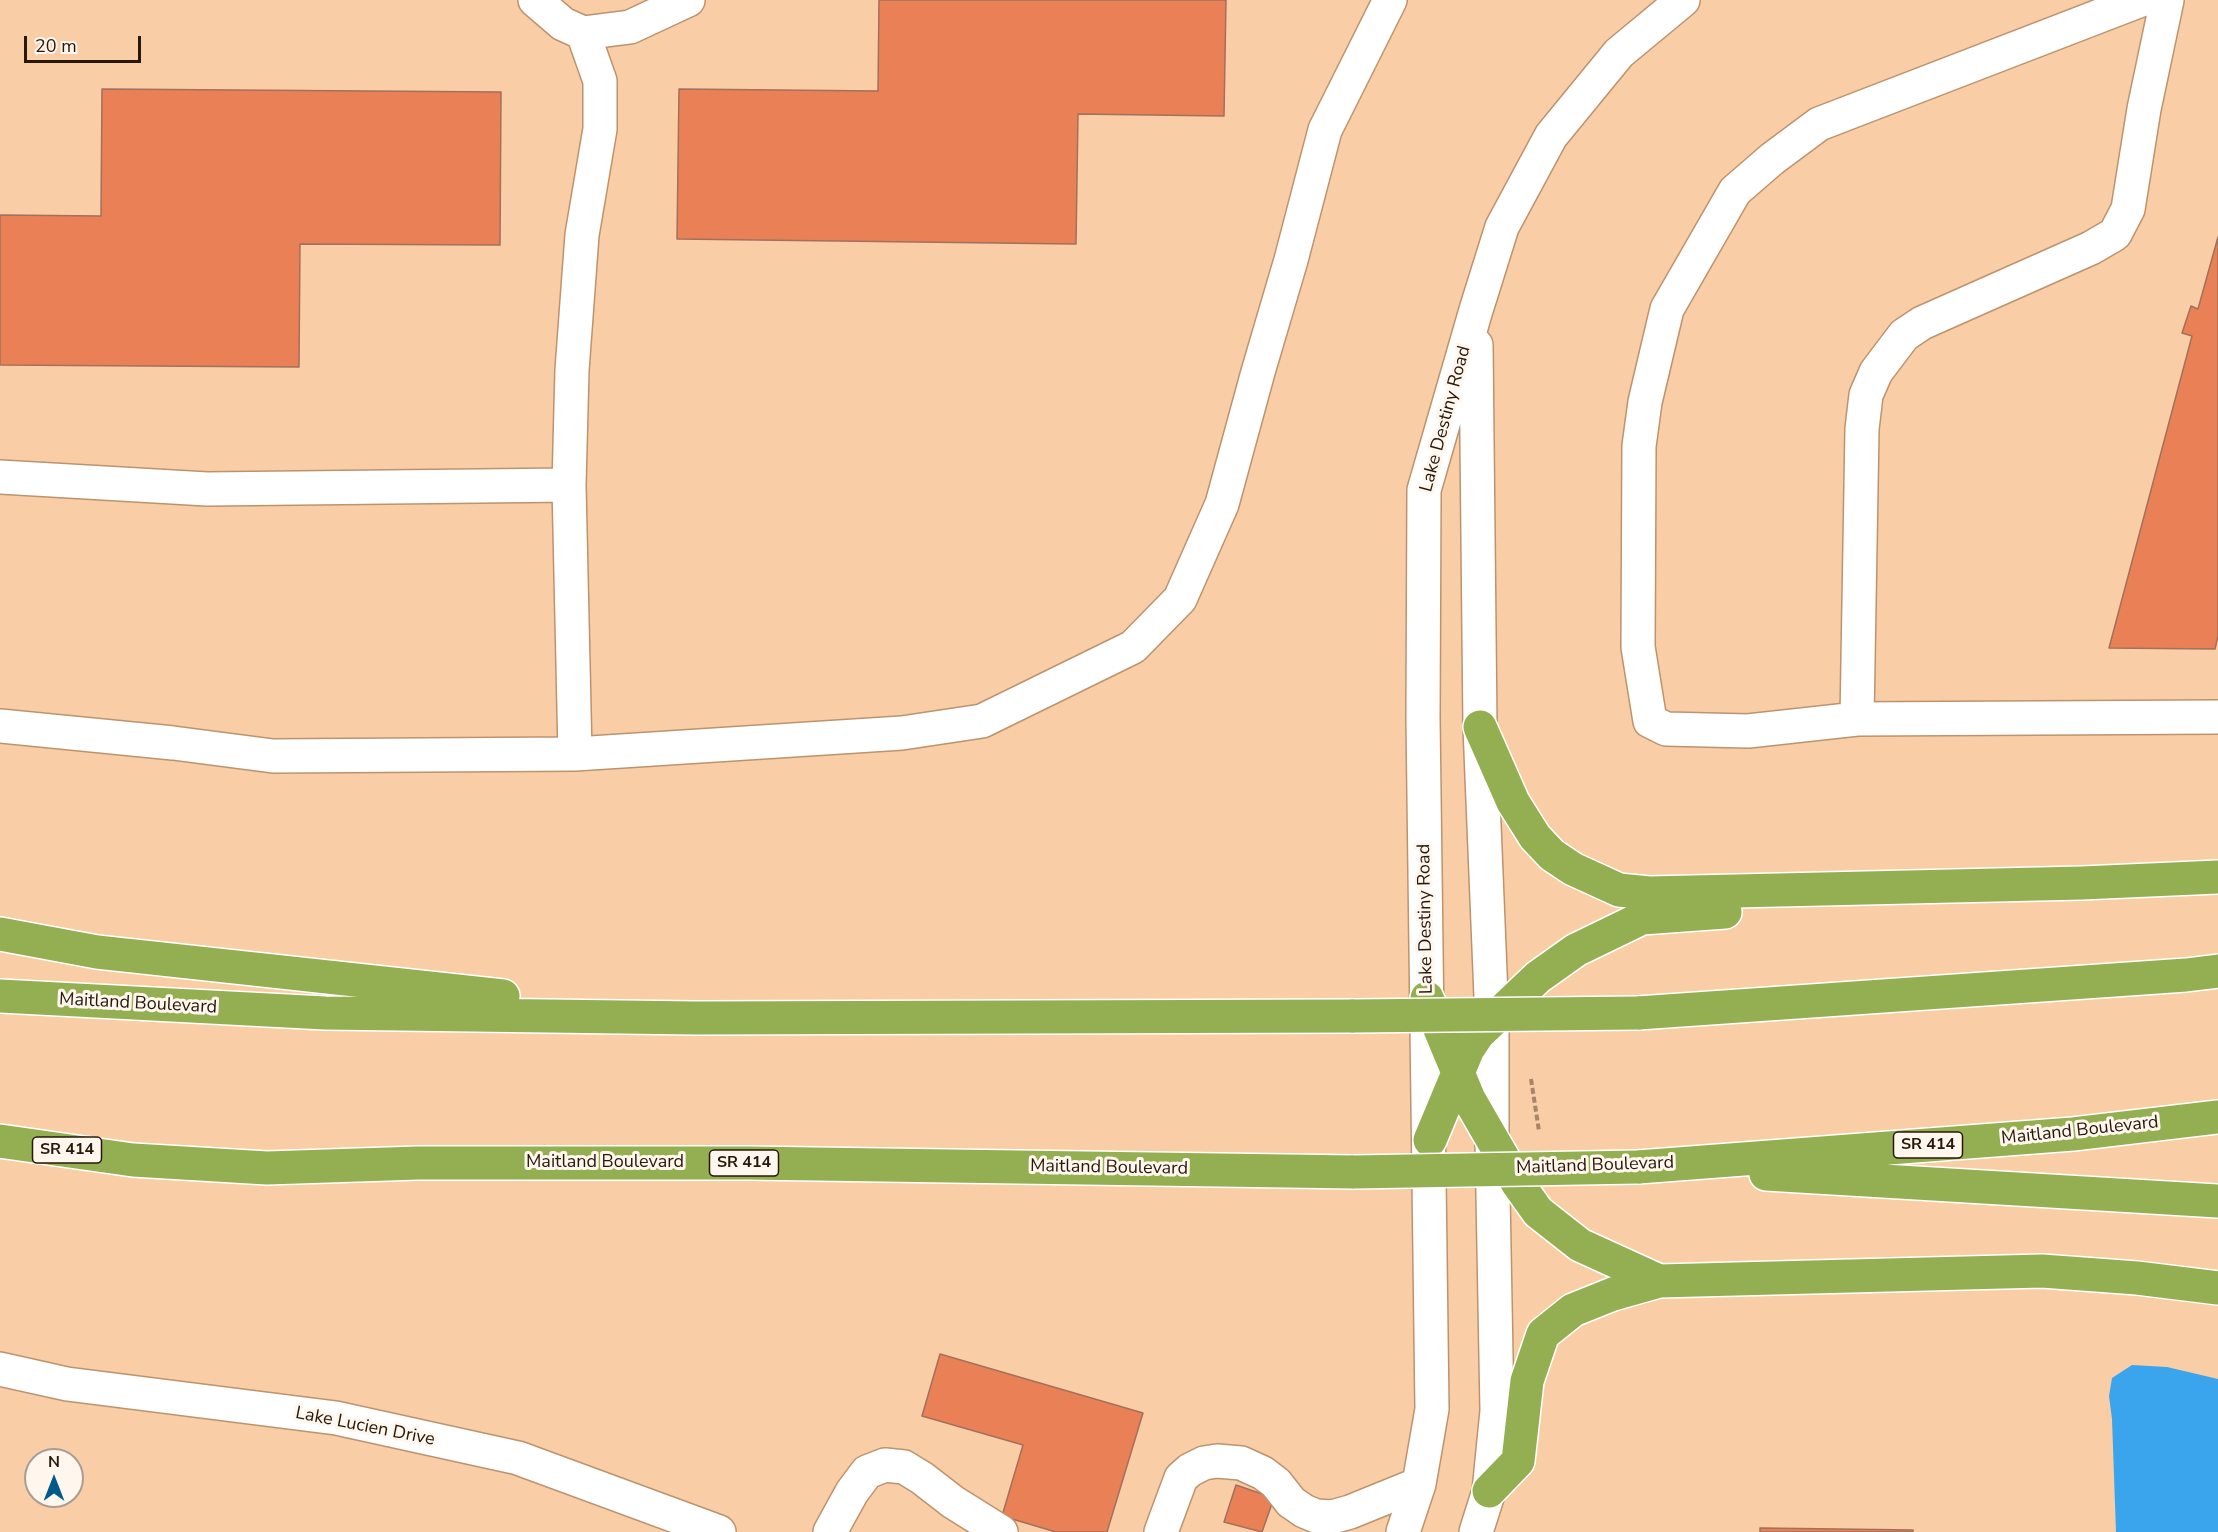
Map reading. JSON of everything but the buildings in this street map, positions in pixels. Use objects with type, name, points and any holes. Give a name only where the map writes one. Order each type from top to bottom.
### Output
[{"type":"highway","points":[[1480,727],[1513,802],[1535,837],[1552,855],[1573,869],[1619,890],[1661,893],[2082,883],[2218,877]]},
{"type":"highway","points":[[1430,1140],[1468,1049],[1478,1034],[1527,985],[1576,950],[1642,918],[1771,909],[1899,905],[2082,883]]},
{"type":"highway","points":[[0,934],[97,952],[696,1018]]},
{"type":"highway","name":"Maitland Boulevard","points":[[0,996],[325,1013],[696,1018],[1638,1013],[2186,975],[2218,970]]},
{"type":"highway","points":[[1427,998],[1469,1099],[1518,1184],[1538,1212],[1580,1245],[1659,1281]]},
{"type":"highway","name":"Maitland Boulevard","points":[[0,1141],[134,1160],[267,1168],[418,1163],[748,1163],[1354,1172],[1638,1167],[2073,1134],[2218,1117]]},
{"type":"highway","points":[[0,1159],[134,1160]]},
{"type":"highway","points":[[1638,1167],[2218,1201]]},
{"type":"highway","points":[[1489,1491],[1518,1461],[1527,1381],[1543,1334],[1573,1310],[1613,1294],[1659,1281],[2042,1271],[2137,1278],[2218,1288]]},
{"type":"street","points":[[535,0],[563,24],[583,33],[630,27],[688,0]]},
{"type":"street","points":[[0,726],[173,743],[273,756],[575,754],[902,733],[982,721],[1133,647],[1180,600],[1222,504],[1325,130],[1390,0]]},
{"type":"street","name":"Lake Destiny Road","points":[[1403,1532],[1419,1484],[1432,1409],[1423,718],[1424,490],[1502,227],[1551,136],[1619,53],[1683,0]]},
{"type":"street","points":[[2141,0],[1819,124],[1772,159],[1735,191],[1667,309],[1645,402],[1639,446],[1638,646],[1650,721],[1666,729],[1748,731],[1857,720],[2218,717]]},
{"type":"street","points":[[1857,720],[1862,429],[1866,395],[1876,372],[1904,335],[1922,323],[2091,248],[2115,234],[2128,209],[2144,109],[2167,0]]},
{"type":"street","points":[[575,754],[569,485],[572,370],[582,235],[600,129],[600,81],[583,33]]},
{"type":"street","name":"Lake Destiny Road","points":[[1476,310],[1480,727],[1492,1021],[1497,1411],[1489,1491],[1476,1532]]},
{"type":"street","points":[[0,477],[207,489],[569,485]]},
{"type":"street","name":"Lake Lucien Drive","points":[[0,1369],[67,1384],[336,1418],[518,1458],[719,1532]]},
{"type":"street","points":[[1161,1532],[1181,1478],[1204,1463],[1217,1461],[1240,1463],[1263,1473],[1276,1483],[1291,1502],[1316,1516],[1332,1517],[1350,1512],[1419,1484]]},
{"type":"street","points":[[830,1532],[852,1492],[867,1472],[885,1465],[904,1467],[1001,1532]]},
{"type":"path","points":[[1530,1071],[1540,1137]]},
{"type":"water","points":[[2132,1365],[2167,1367],[2218,1379],[2218,1532],[2116,1532],[2112,1419],[2109,1396],[2112,1378]]}]
